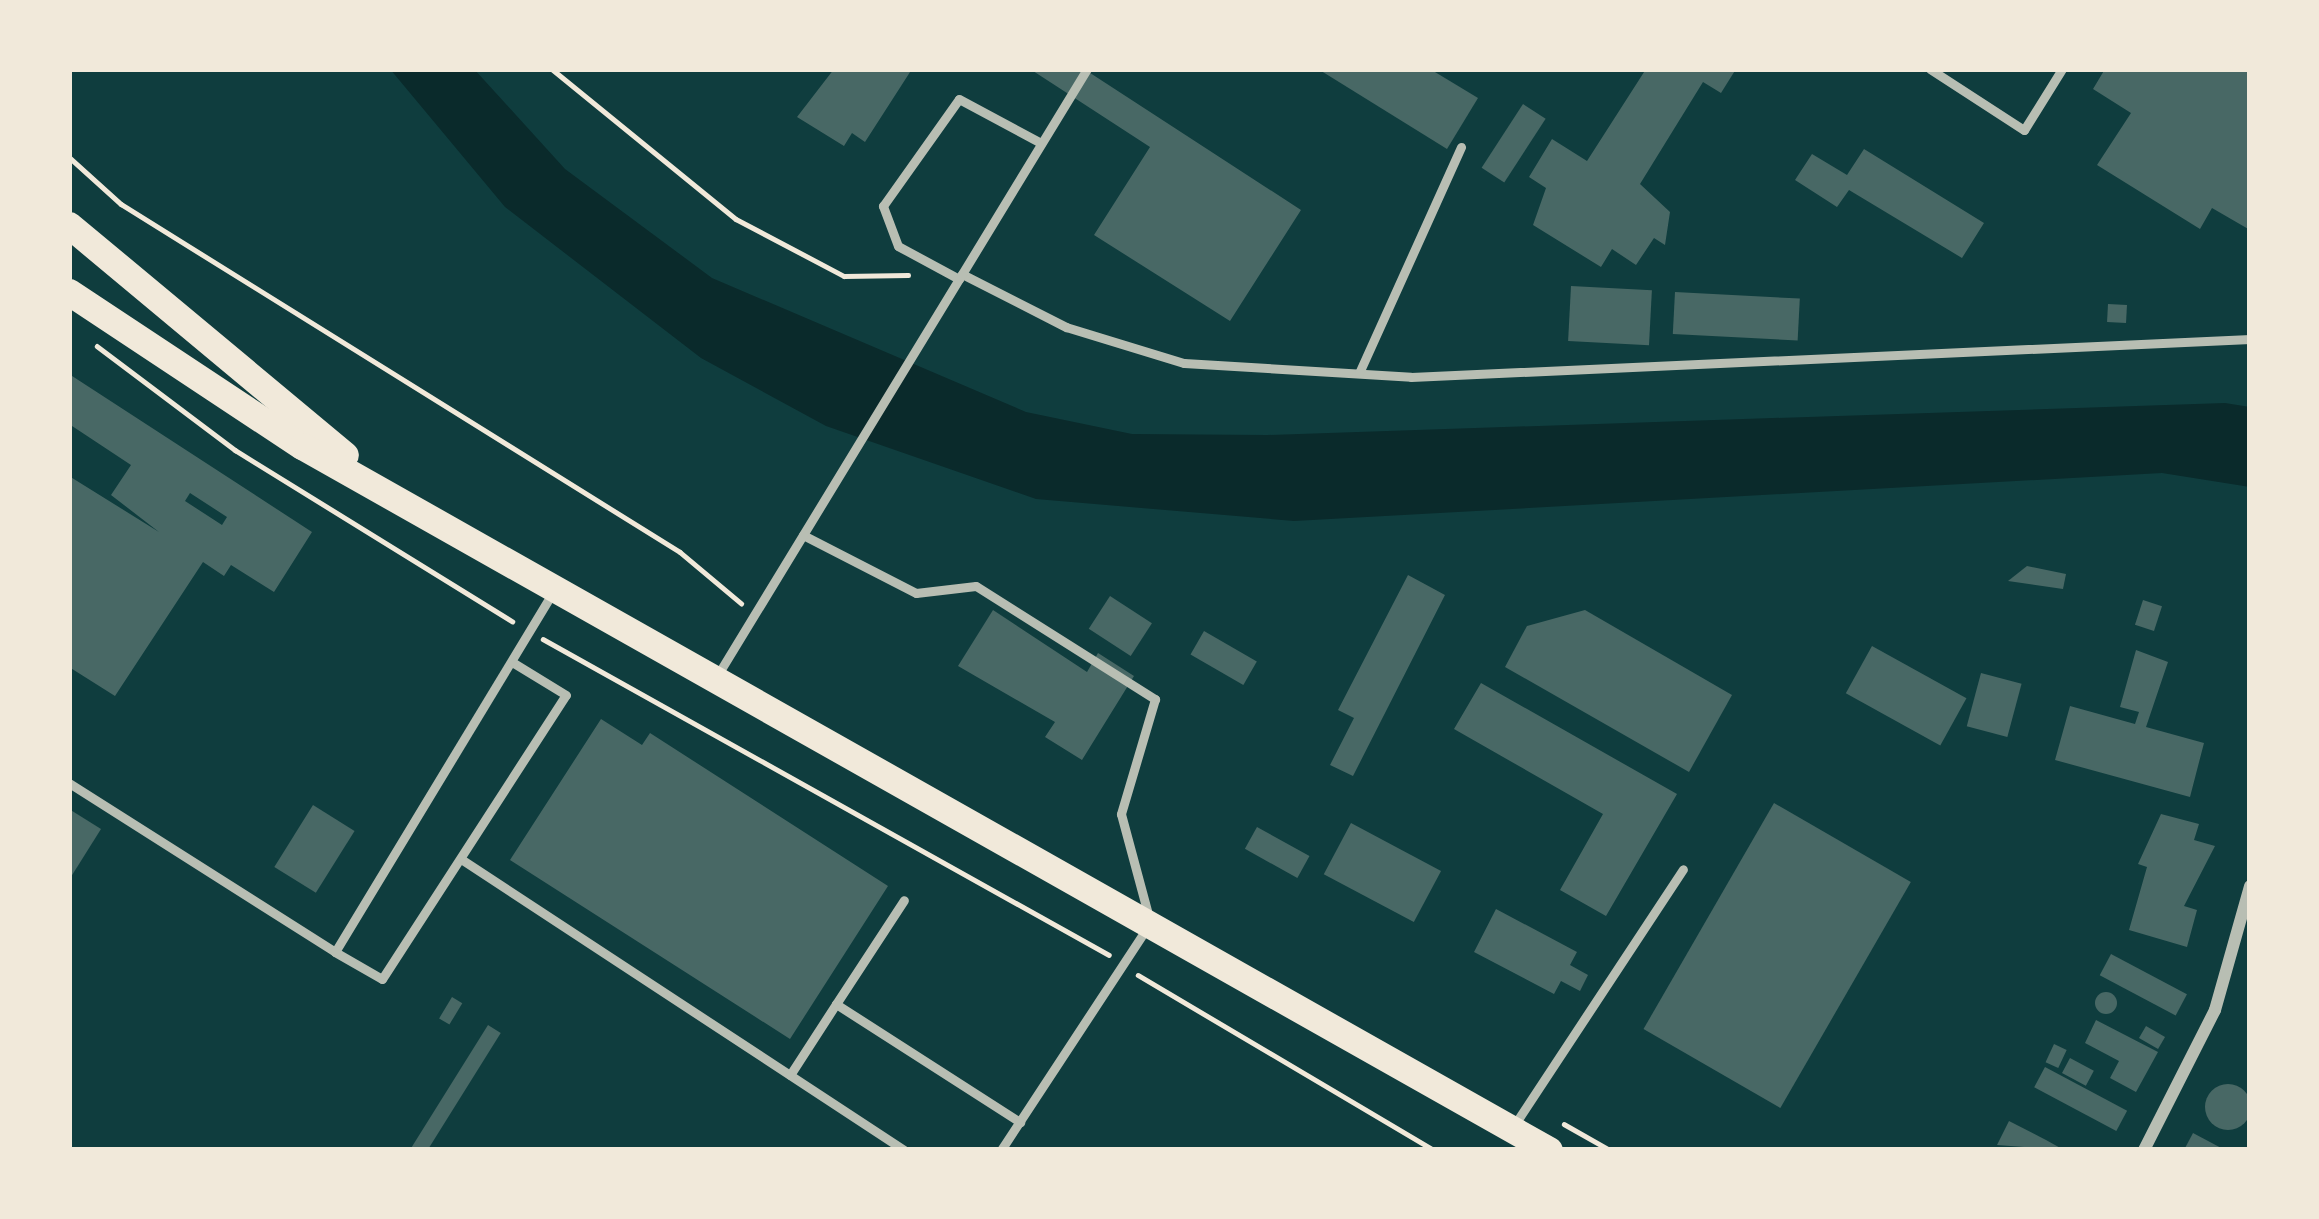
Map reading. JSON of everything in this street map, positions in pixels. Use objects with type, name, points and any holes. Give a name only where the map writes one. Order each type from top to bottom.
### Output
[{"type":"main road","points":[[69,225],[395,496]]},
{"type":"main road","points":[[69,292],[395,496],[1549,1150]]},
{"type":"street","points":[[2144,1150],[2215,1010],[2250,886]]},
{"type":"lane","points":[[717,676],[1087,69]]},
{"type":"lane","points":[[1930,69],[2024,130],[2062,69]]},
{"type":"lane","points":[[1041,143],[959,98],[883,206],[898,246],[1066,327],[1184,362],[1359,374],[2250,339]]},
{"type":"lane","points":[[1359,374],[1461,147]]},
{"type":"lane","points":[[803,535],[916,593],[976,586],[1155,699],[1121,814],[1150,922],[1128,965],[1001,1150]]},
{"type":"lane","points":[[335,952],[556,585]]},
{"type":"lane","points":[[69,783],[382,979],[566,694],[512,662]]},
{"type":"lane","points":[[461,859],[904,1150]]},
{"type":"lane","points":[[1512,1128],[1683,869]]},
{"type":"lane","points":[[790,1075],[904,900]]},
{"type":"lane","points":[[836,1004],[1020,1122]]},
{"type":"path","points":[[552,69],[736,219],[844,275],[914,275]]},
{"type":"path","points":[[69,157],[121,204],[680,552],[755,614]]},
{"type":"path","points":[[86,338],[235,450],[530,631],[1128,965],[1434,1150]]},
{"type":"path","points":[[1528,1103],[1610,1150]]},
{"type":"water","points":[[390,69],[474,69],[565,169],[712,278],[1026,412],[1132,434],[1267,435],[2225,403],[2250,407],[2250,487],[2162,473],[1294,521],[1036,499],[826,426],[701,358],[505,207]]},
{"type":"building","points":[[834,69],[912,69],[865,142],[852,133],[844,146],[797,117]]},
{"type":"building","points":[[1030,69],[1084,69],[1301,210],[1230,321],[1094,235],[1150,147]]},
{"type":"building","points":[[1318,69],[1430,69],[1478,98],[1447,149]]},
{"type":"building","points":[[1646,69],[1736,69],[1721,93],[1703,82],[1640,184],[1670,212],[1665,245],[1654,238],[1636,265],[1612,249],[1601,267],[1533,225],[1546,188],[1529,177],[1552,139],[1587,161]]},
{"type":"building","points":[[2105,69],[2250,69],[2250,230],[2212,208],[2200,229],[2097,165],[2131,113],[2093,89]]},
{"type":"building","points":[[1523,104],[1546,119],[1504,182],[1482,168]]},
{"type":"building","points":[[1864,149],[1984,223],[1962,258],[1849,190],[1837,207],[1795,180],[1812,154],[1847,175]]},
{"type":"building","points":[[1571,286],[1652,290],[1649,345],[1568,341]]},
{"type":"building","points":[[1675,292],[1800,299],[1798,340],[1673,334]]},
{"type":"building","points":[[2108,304],[2127,305],[2126,323],[2107,322]]},
{"type":"building","points":[[69,374],[312,532],[274,592],[231,565],[224,576],[203,562],[115,696],[69,667],[69,476],[159,532],[111,495],[131,465],[69,424]],"holes":[[[190,493],[227,517],[222,525],[185,501]]]},
{"type":"building","points":[[2027,566],[2066,574],[2063,589],[2008,581]]},
{"type":"building","points":[[1408,575],[1445,595],[1353,776],[1330,765],[1354,718],[1338,710]]},
{"type":"building","points":[[1110,596],[1152,623],[1131,656],[1089,629]]},
{"type":"building","points":[[2143,600],[2162,606],[2154,631],[2135,625]]},
{"type":"building","points":[[993,610],[1087,672],[1098,653],[1134,676],[1082,760],[1045,737],[1055,722],[958,666]]},
{"type":"building","points":[[1585,610],[1732,695],[1689,772],[1505,667],[1527,626]]},
{"type":"building","points":[[1204,631],[1257,661],[1243,685],[1190,654]]},
{"type":"building","points":[[1872,646],[1966,698],[1940,746],[1846,693]]},
{"type":"building","points":[[2136,650],[2168,662],[2146,727],[2204,743],[2190,797],[2055,760],[2070,706],[2135,724],[2139,712],[2120,707]]},
{"type":"building","points":[[1981,673],[2022,684],[2007,737],[1967,726]]},
{"type":"building","points":[[1481,683],[1677,794],[1606,916],[1560,890],[1603,814],[1454,729]]},
{"type":"building","points":[[601,719],[642,745],[650,733],[888,886],[790,1039],[510,860]]},
{"type":"building","points":[[1774,803],[1911,882],[1780,1108],[1644,1029]]},
{"type":"building","points":[[313,805],[355,831],[316,893],[274,867]]},
{"type":"building","points":[[69,809],[101,829],[69,880]]},
{"type":"building","points":[[2161,814],[2199,824],[2194,840],[2215,846],[2184,906],[2197,910],[2187,947],[2129,930],[2147,867],[2138,864]]},
{"type":"building","points":[[1351,823],[1441,871],[1414,922],[1324,874]]},
{"type":"building","points":[[1257,827],[1309,856],[1297,878],[1245,849]]},
{"type":"building","points":[[1496,909],[1577,952],[1570,965],[1588,975],[1580,991],[1561,981],[1554,994],[1474,952]]},
{"type":"building","points":[[2111,954],[2187,994],[2176,1016],[2100,975]]},
{"type":"building","points":[[2106,992],[2117,1003],[2106,1014],[2095,1003]]},
{"type":"building","points":[[452,997],[462,1003],[449,1025],[439,1018]]},
{"type":"building","points":[[2096,1020],[2158,1052],[2136,1092],[2110,1078],[2119,1061],[2085,1043]]},
{"type":"building","points":[[488,1025],[501,1033],[428,1150],[410,1150]]},
{"type":"building","points":[[2146,1026],[2165,1037],[2158,1049],[2139,1038]]},
{"type":"building","points":[[2054,1044],[2067,1050],[2058,1068],[2046,1062]]},
{"type":"building","points":[[2070,1058],[2094,1071],[2086,1086],[2062,1073]]},
{"type":"building","points":[[2045,1067],[2127,1111],[2116,1131],[2034,1087]]},
{"type":"building","points":[[2228,1084],[2245,1090],[2251,1107],[2245,1124],[2228,1130],[2211,1124],[2205,1107],[2211,1090]]},
{"type":"building","points":[[2009,1121],[2046,1140],[2064,1150],[1997,1145]]},
{"type":"building","points":[[2193,1133],[2225,1150],[2184,1150]]}]
